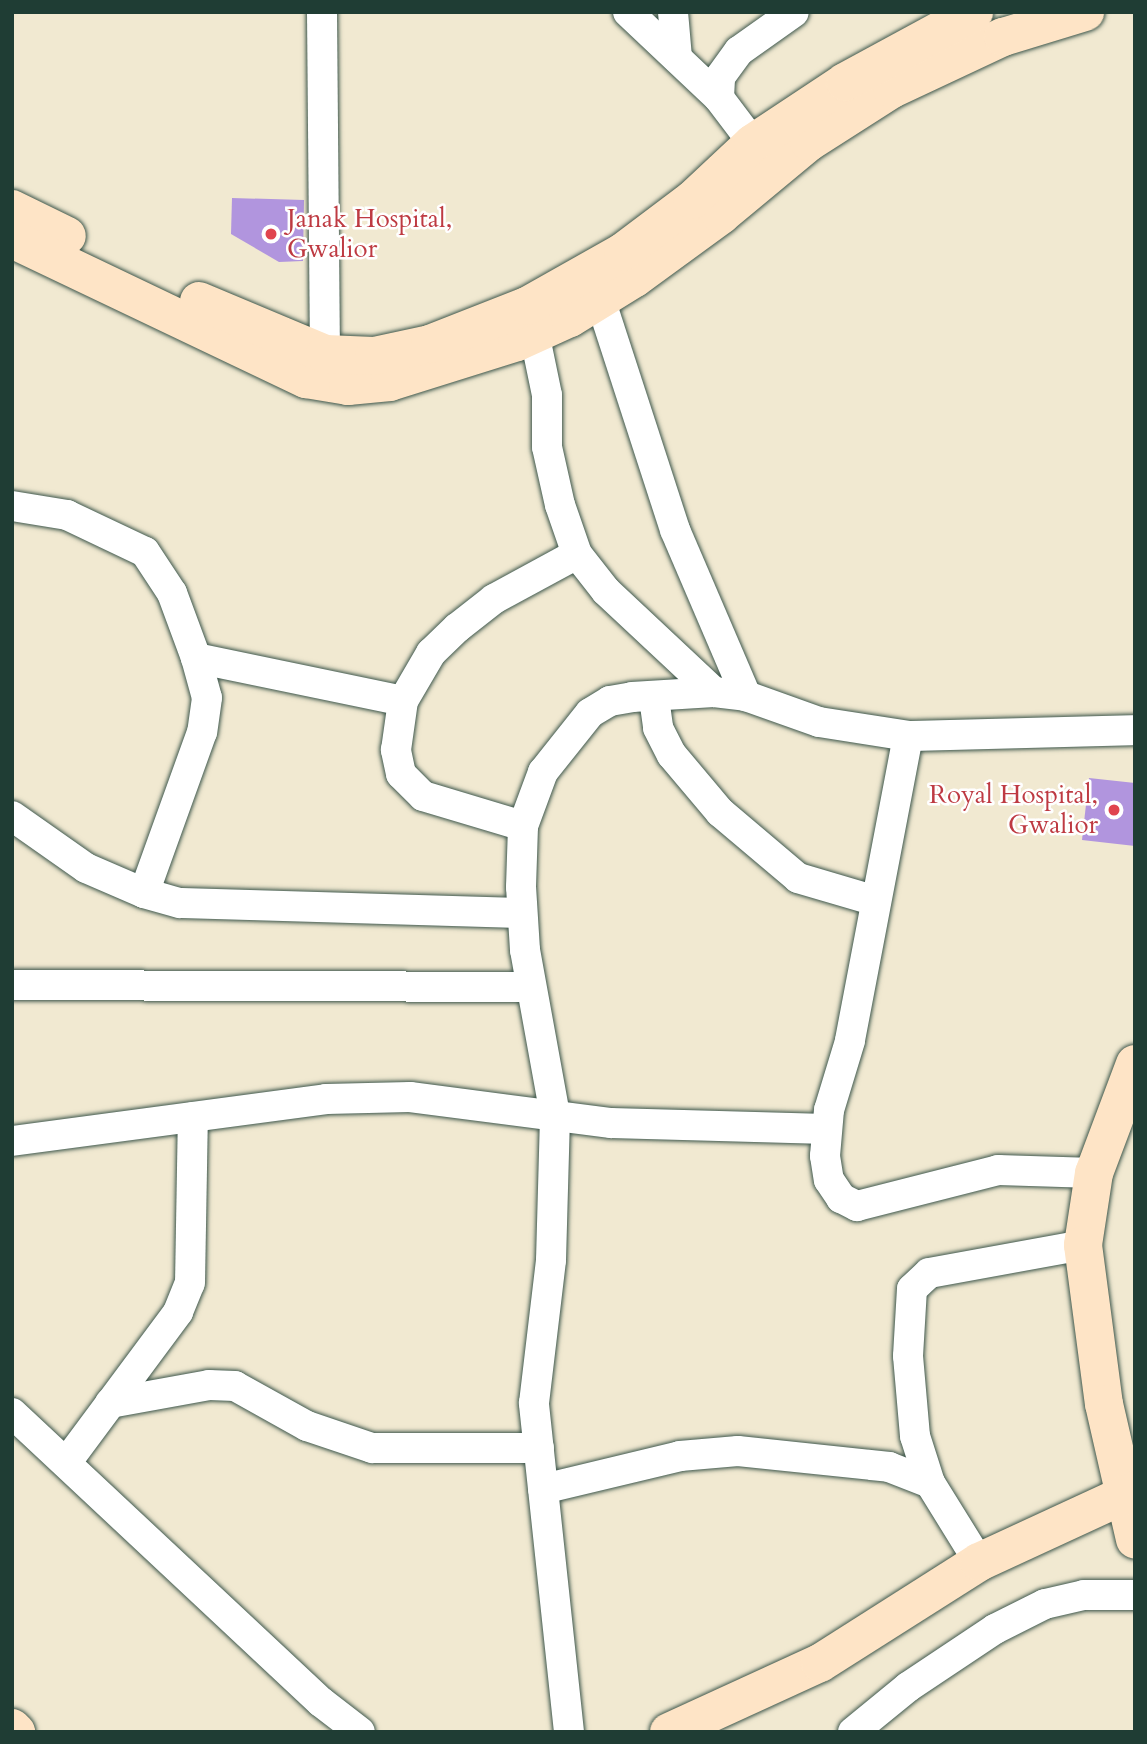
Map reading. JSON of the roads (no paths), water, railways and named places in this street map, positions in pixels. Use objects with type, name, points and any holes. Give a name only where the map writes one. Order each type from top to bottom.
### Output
[{"type":"main road","points":[[12,239],[306,379],[348,386],[390,382],[531,320],[692,200],[753,143],[845,82],[974,12]]},
{"type":"main road","points":[[12,209],[223,313],[325,354],[374,356],[531,320],[600,299],[721,215],[809,142],[892,89],[1003,37],[1085,12]]},
{"type":"main road","points":[[1135,1064],[1094,1173],[1083,1245],[1092,1334],[1129,1492],[1135,1539]]},
{"type":"main road","points":[[669,1732],[820,1663],[979,1562],[1129,1492]]},
{"type":"main road","points":[[12,1728],[16,1732]]},
{"type":"street","points":[[322,12],[325,354]]},
{"type":"street","points":[[628,12],[719,98],[753,143]]},
{"type":"street","points":[[673,12],[677,58]]},
{"type":"street","points":[[719,98],[720,77],[739,51],[794,12]]},
{"type":"street","points":[[600,299],[675,530],[746,696]]},
{"type":"street","points":[[531,320],[547,395],[547,447],[560,505],[577,554],[606,592],[714,692]]},
{"type":"street","points":[[12,506],[67,514],[145,552],[172,593],[196,658],[206,698],[202,732],[144,894]]},
{"type":"street","points":[[523,826],[423,796],[401,774],[396,750],[403,701],[431,653],[457,628],[494,599],[577,554]]},
{"type":"street","points":[[196,658],[403,701]]},
{"type":"street","points":[[569,1732],[534,1403],[551,1260],[555,1115],[531,987],[522,913],[523,826],[543,772],[590,713],[610,701],[714,692],[746,696],[819,722],[908,736],[1135,730]]},
{"type":"street","points":[[654,698],[658,728],[672,755],[729,821],[798,878],[876,901]]},
{"type":"street","points":[[908,736],[850,1041],[827,1129],[825,1156],[830,1180],[841,1198],[857,1206],[998,1170],[1094,1173]]},
{"type":"street","points":[[12,816],[86,868],[144,894],[180,903],[269,908],[522,913]]},
{"type":"street","points":[[12,985],[531,987]]},
{"type":"street","points":[[12,1141],[326,1099],[410,1097],[611,1123],[827,1129]]},
{"type":"street","points":[[65,1463],[178,1312],[190,1283],[193,1117]]},
{"type":"street","points":[[979,1562],[930,1483],[915,1436],[908,1356],[912,1289],[929,1273],[1083,1245]]},
{"type":"street","points":[[110,1403],[209,1385],[234,1386],[307,1426],[372,1448],[539,1448]]},
{"type":"street","points":[[12,1413],[321,1702],[360,1732]]},
{"type":"street","points":[[543,1489],[681,1456],[738,1451],[889,1466],[930,1483]]},
{"type":"street","points":[[853,1732],[908,1687],[995,1629],[1045,1604],[1084,1595],[1135,1595]]},
{"type":"place","name":"Janak Hospital, Gwalior","points":[[271,234]]},
{"type":"place","name":"Royal Hospital, Gwalior","points":[[1114,810]]}]
